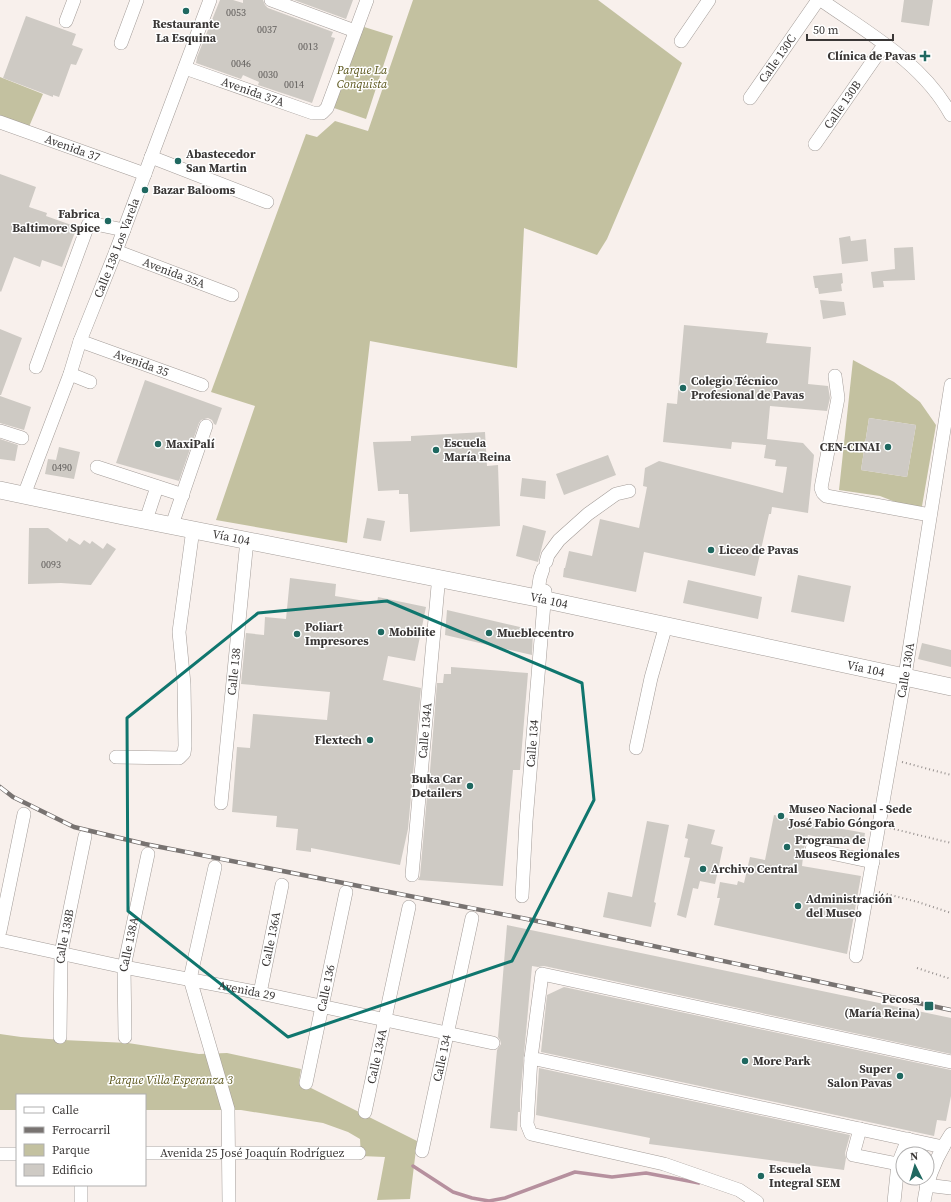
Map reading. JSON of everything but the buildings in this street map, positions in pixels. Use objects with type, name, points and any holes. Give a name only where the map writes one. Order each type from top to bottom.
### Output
[{"type":"main road","name":"Vía 104","points":[[0,484],[25,492],[146,520],[542,596],[667,626],[951,687]]},
{"type":"main road","name":"Vía 104","points":[[0,490],[25,492]]},
{"type":"street","points":[[66,21],[74,0]]},
{"type":"street","points":[[121,43],[137,0]]},
{"type":"street","name":"Calle 138 Los Varela","points":[[25,492],[70,374],[80,341],[116,251],[210,0]]},
{"type":"street","points":[[271,0],[356,31],[367,0]]},
{"type":"street","points":[[681,41],[709,0]]},
{"type":"street","points":[[820,0],[914,68],[943,100],[951,115]]},
{"type":"street","name":"Calle 130C","points":[[750,98],[820,0]]},
{"type":"street","name":"Avenida 37A","points":[[185,68],[313,113],[322,113],[327,108],[356,31]]},
{"type":"street","name":"Calle 130B","points":[[815,144],[884,45]]},
{"type":"street","name":"Avenida 37","points":[[0,122],[145,174]]},
{"type":"street","points":[[151,157],[267,202]]},
{"type":"street","points":[[36,367],[88,225],[95,224],[124,230]]},
{"type":"street","name":"Avenida 35A","points":[[116,251],[232,295]]},
{"type":"street","name":"Avenida 35","points":[[80,341],[202,385]]},
{"type":"street","points":[[70,374],[90,382]]},
{"type":"street","points":[[835,376],[838,398],[821,488],[823,493],[826,496],[930,515]]},
{"type":"street","name":"Calle 130A","points":[[856,956],[905,676],[951,385]]},
{"type":"street","points":[[172,525],[206,426]]},
{"type":"street","points":[[0,431],[22,438]]},
{"type":"street","points":[[97,467],[183,495]]},
{"type":"street","points":[[146,520],[157,487]]},
{"type":"street","name":"Calle 134","points":[[522,896],[542,596],[540,578],[548,555],[558,540],[588,514],[616,494],[629,491]]},
{"type":"street","points":[[116,757],[179,758],[184,753],[184,684],[180,632],[192,529]]},
{"type":"street","name":"Calle 138","points":[[221,803],[247,540]]},
{"type":"street","name":"Calle 134A","points":[[412,875],[438,586]]},
{"type":"street","points":[[636,748],[651,678],[667,626]]},
{"type":"street","points":[[0,931],[24,814]]},
{"type":"street","name":"Calle 138B","points":[[60,1037],[61,953],[85,836]]},
{"type":"street","points":[[812,849],[873,862]]},
{"type":"street","name":"Calle 138A","points":[[125,1038],[124,967],[148,854]]},
{"type":"street","points":[[215,867],[190,979],[228,1109],[229,1202]]},
{"type":"street","name":"Calle 136A","points":[[260,993],[282,885]]},
{"type":"street","name":"Calle 136","points":[[306,1083],[346,892]]},
{"type":"street","name":"Calle 134A","points":[[365,1112],[409,907]]},
{"type":"street","name":"Calle 134","points":[[422,1151],[472,918]]},
{"type":"street","name":"Avenida 29","points":[[0,940],[124,967],[260,993],[493,1043]]},
{"type":"street","points":[[757,1202],[739,1190],[664,1164],[531,1134],[527,1124],[531,1058],[542,974],[951,1062]]},
{"type":"street","points":[[531,1058],[943,1147]]},
{"type":"street","points":[[860,1129],[852,1155],[895,1164]]},
{"type":"street","points":[[935,1165],[951,1134]]},
{"type":"street","points":[[906,1146],[908,1139]]},
{"type":"street","name":"Avenida 25 José Joaquín Rodríguez","points":[[146,1153],[359,1153]]},
{"type":"street","points":[[0,1154],[16,1154]]},
{"type":"street","points":[[81,1186],[81,1202]]},
{"type":"street","points":[[894,1202],[897,1186]]},
{"type":"street","points":[[924,1202],[926,1186]]},
{"type":"street","points":[[934,1186],[951,1188]]},
{"type":"path","points":[[891,759],[951,775]]},
{"type":"path","points":[[879,825],[951,843]]},
{"type":"path","points":[[868,889],[918,902],[951,913]]},
{"type":"path","points":[[917,968],[951,979]]},
{"type":"highlighted area","points":[[387,601],[582,683],[594,800],[512,961],[288,1037],[128,911],[127,718],[258,613]]},
{"type":"green space","points":[[413,0],[598,0],[682,63],[607,239],[597,255],[524,228],[517,368],[370,341],[347,543],[216,520],[255,406],[211,392],[306,134],[317,137],[335,121],[368,131]]},
{"type":"green space","name":"Parque La Conquista","points":[[361,26],[393,36],[366,119],[334,108]]},
{"type":"green space","points":[[0,77],[43,94],[28,129],[0,118]]},
{"type":"green space","points":[[853,360],[894,382],[920,402],[936,425],[921,512],[880,496],[839,490]],"holes":[[[869,418],[916,425],[907,477],[861,470]]]},
{"type":"green space","name":"Parque Villa Esperanza 3","points":[[0,1034],[63,1040],[128,1043],[199,1054],[227,1053],[301,1069],[299,1082],[417,1141],[410,1199],[377,1200],[385,1157],[361,1156],[360,1139],[348,1132],[323,1123],[241,1110],[146,1110],[146,1094],[16,1094],[16,1110],[0,1110]]},
{"type":"waterway","points":[[413,1166],[453,1192],[472,1198],[489,1201],[505,1198],[575,1172],[612,1177],[646,1173],[699,1183]]},
{"type":"railway","points":[[0,787],[13,797],[74,827],[145,844],[537,921],[951,1010]]},
{"type":"place","name":"Restaurante La Esquina","points":[[186,11]]},
{"type":"place","name":"Clínica de Pavas","points":[[925,56]]},
{"type":"place","name":"Abastecedor San Martin","points":[[178,161]]},
{"type":"place","name":"Bazar Balooms","points":[[145,190]]},
{"type":"place","name":"Fabrica Baltimore Spice","points":[[108,221]]},
{"type":"place","name":"Colegio Técnico Profesional de Pavas","points":[[683,388]]},
{"type":"place","name":"MaxiPalí","points":[[158,444]]},
{"type":"place","name":"CEN-CINAI","points":[[888,447]]},
{"type":"place","name":"Escuela María Reina","points":[[436,450]]},
{"type":"place","name":"Liceo de Pavas","points":[[711,550]]},
{"type":"place","name":"Mobilite","points":[[381,632]]},
{"type":"place","name":"Mueblecentro","points":[[489,633]]},
{"type":"place","name":"Poliart Impresores","points":[[297,634]]},
{"type":"place","name":"Flextech","points":[[370,740]]},
{"type":"place","name":"Buka Car Detailers","points":[[470,786]]},
{"type":"place","name":"Museo Nacional - Sede José Fabio Góngora","points":[[781,816]]},
{"type":"place","name":"Programa de Museos Regionales","points":[[787,847]]},
{"type":"place","name":"Archivo Central","points":[[703,869]]},
{"type":"place","name":"Administración del Museo","points":[[798,906]]},
{"type":"place","name":"Pecosa (María Reina)","points":[[929,1006]]},
{"type":"place","name":"More Park","points":[[745,1061]]},
{"type":"place","name":"Super Salon Pavas","points":[[900,1076]]},
{"type":"place","name":"Escuela Integral SEM","points":[[761,1176]]}]
